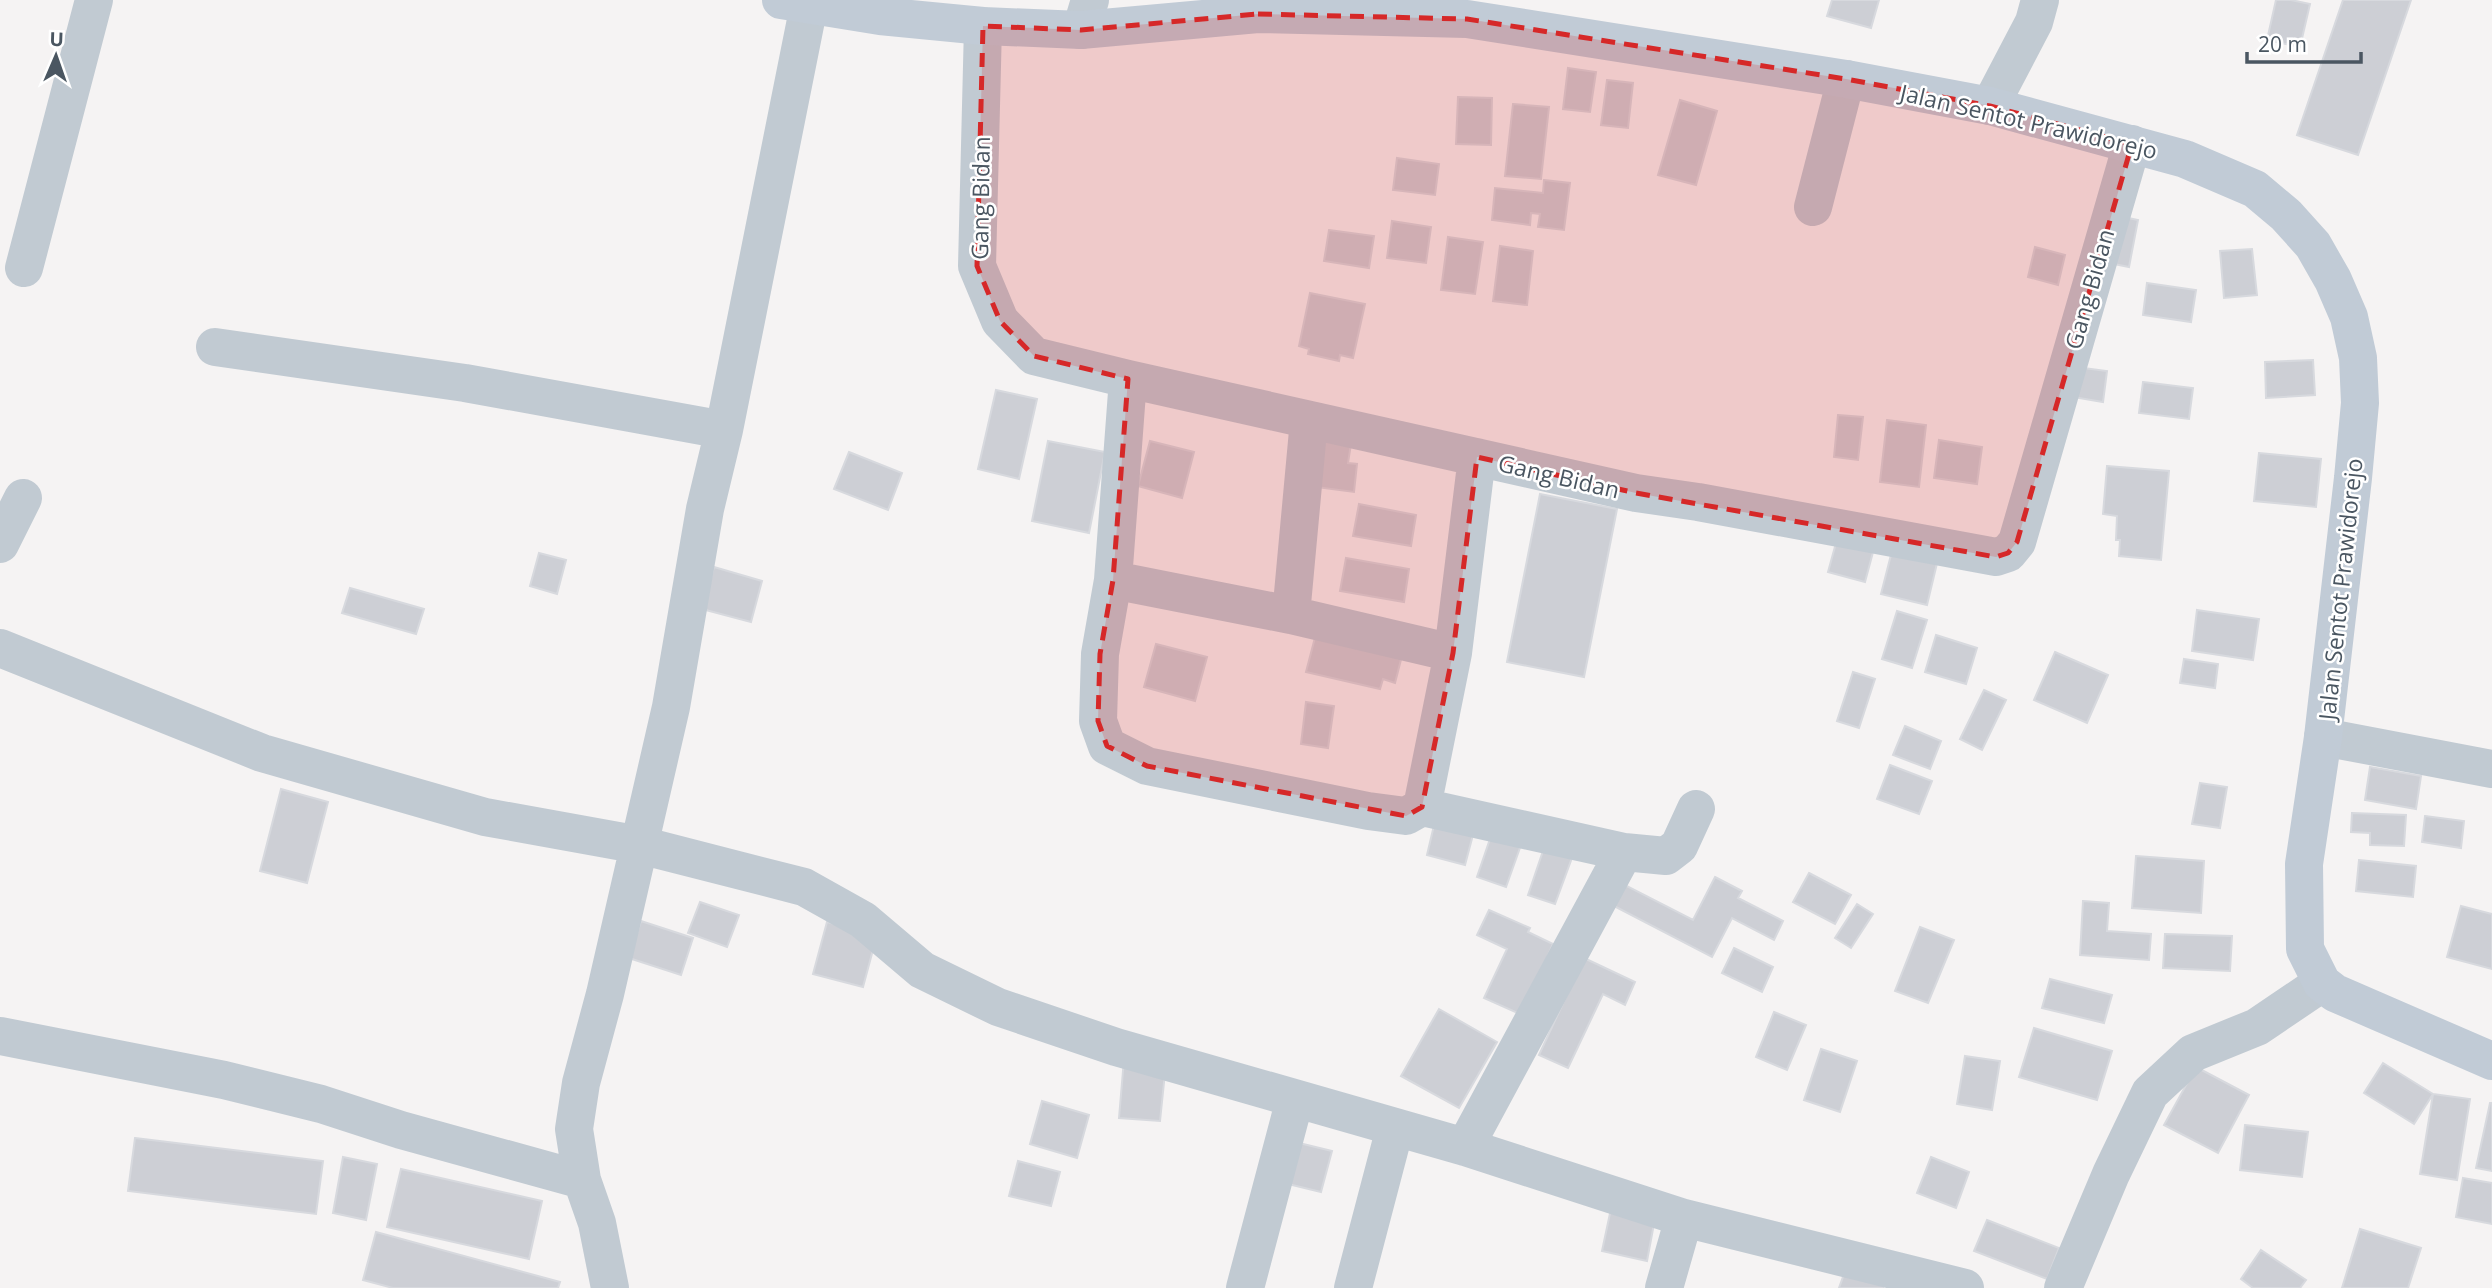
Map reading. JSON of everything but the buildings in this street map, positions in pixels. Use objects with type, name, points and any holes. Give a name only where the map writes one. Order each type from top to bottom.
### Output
[{"type":"main road","name":"Jalan Sentot Prawidorejo","points":[[795,2],[880,16],[983,26],[1085,15],[1259,7],[1390,9],[1846,79],[1990,106],[2185,159],[2255,189],[2286,215],[2313,245],[2350,317],[2358,358],[2360,403],[2353,478],[2323,737],[2304,864],[2305,949],[2322,983]]},
{"type":"main road","points":[[2322,983],[2335,993],[2371,1010],[2492,1062]]},
{"type":"street","points":[[24,268],[93,0]]},
{"type":"street","points":[[1990,106],[2034,22],[2040,0]]},
{"type":"street","points":[[610,1288],[597,1223],[582,1180],[574,1129],[581,1083],[606,994],[671,707],[705,509],[724,430],[795,2]]},
{"type":"street","name":"Gang Bidan","points":[[983,26],[977,266],[1000,321],[1034,356],[1636,493],[1996,557],[2008,553],[2017,542],[2132,144]]},
{"type":"street","points":[[1813,207],[1846,79]]},
{"type":"street","points":[[215,347],[465,383],[724,430]]},
{"type":"street","points":[[1128,379],[1113,580],[1100,654],[1098,721],[1107,746],[1147,766],[1368,811],[1406,816],[1422,807],[1623,852],[1666,856],[1679,846],[1696,809]]},
{"type":"street","points":[[1290,615],[1309,420]]},
{"type":"street","points":[[1422,807],[1453,653],[1477,457]]},
{"type":"street","points":[[0,544],[23,498]]},
{"type":"street","points":[[1113,580],[1290,615],[1453,653]]},
{"type":"street","points":[[0,648],[262,753],[485,817],[640,845],[804,887],[863,920],[922,970],[998,1007],[1116,1047],[1465,1147],[1684,1218],[1965,1288]]},
{"type":"street","points":[[2323,737],[2492,769]]},
{"type":"street","points":[[1465,1147],[1623,852]]},
{"type":"street","points":[[2063,1288],[2111,1174],[2150,1093],[2193,1053],[2257,1027],[2322,983]]},
{"type":"street","points":[[0,1036],[225,1080],[321,1104],[401,1130],[582,1180]]},
{"type":"street","points":[[1245,1288],[1294,1099]]},
{"type":"street","points":[[1353,1288],[1395,1128]]},
{"type":"street","points":[[1664,1288],[1684,1218]]},
{"type":"highlighted area","points":[[1258,14],[1467,19],[1846,79],[1990,106],[2132,144],[2017,542],[2008,553],[1996,557],[1636,493],[1477,457],[1453,653],[1422,807],[1406,816],[1147,766],[1107,746],[1098,721],[1100,654],[1113,580],[1128,379],[1034,356],[1000,321],[977,266],[983,26],[1081,30]]}]
